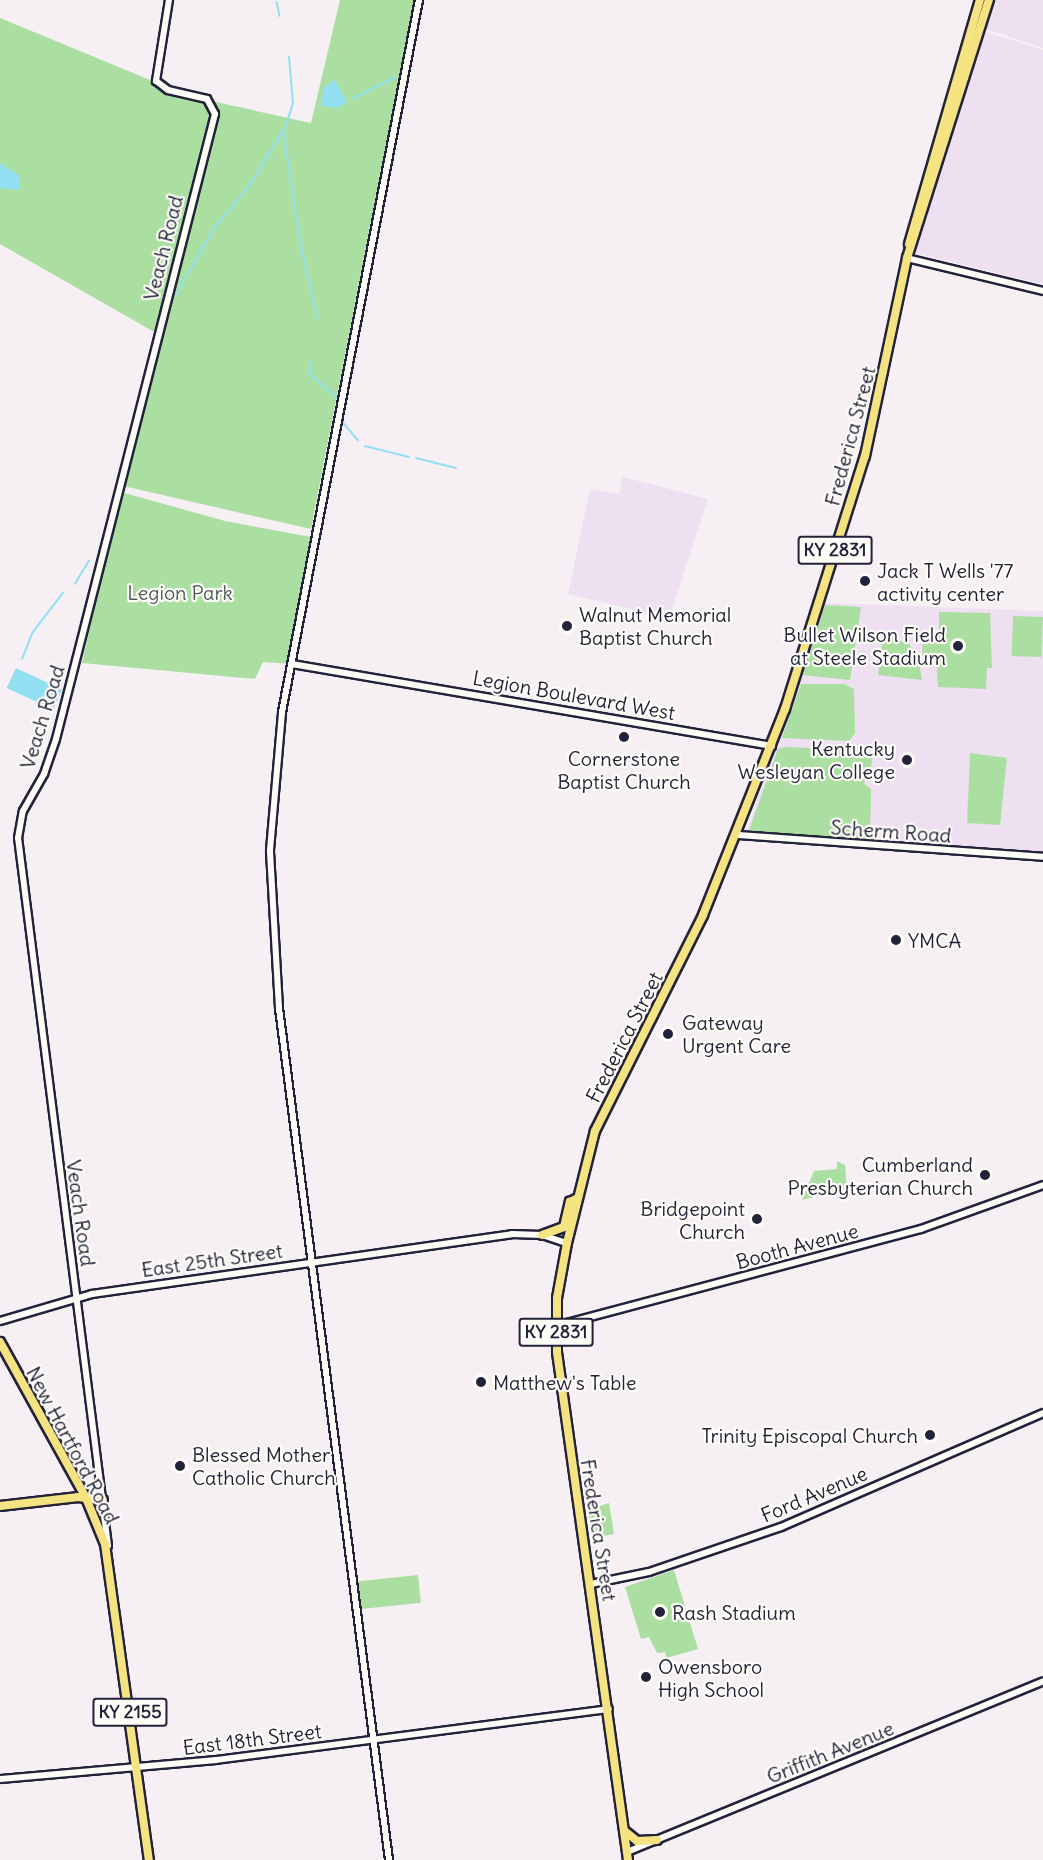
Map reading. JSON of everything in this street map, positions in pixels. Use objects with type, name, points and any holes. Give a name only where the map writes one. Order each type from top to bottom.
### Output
[{"type":"main road","name":"Frederica Street","points":[[907,258],[910,228],[980,0]]},
{"type":"main road","name":"Frederica Street","points":[[628,1856],[610,1709],[556,1326],[567,1243],[576,1199],[595,1131],[738,835],[772,746],[865,456],[907,258],[989,0]]},
{"type":"main road","points":[[542,1235],[564,1227],[570,1202],[576,1199]]},
{"type":"main road","name":"New Hartford Road","points":[[0,1342],[86,1498],[110,1565]]},
{"type":"main road","points":[[0,1506],[102,1497]]},
{"type":"main road","name":"KY 2155","points":[[110,1565],[149,1860]]},
{"type":"main road","points":[[625,1832],[637,1841],[657,1840]]},
{"type":"street","name":"Veach Road","points":[[110,1565],[18,838],[23,811],[44,774],[58,728],[215,114],[207,99],[168,90],[156,81],[169,0]]},
{"type":"street","points":[[388,1860],[271,919],[273,780],[292,664],[419,0]]},
{"type":"street","points":[[907,258],[1043,291]]},
{"type":"street","name":"Legion Boulevard West","points":[[292,664],[772,746]]},
{"type":"street","name":"Scherm Road","points":[[738,835],[1043,857]]},
{"type":"street","name":"Booth Avenue","points":[[556,1326],[921,1229],[1043,1185]]},
{"type":"street","name":"East 25th Street","points":[[0,1321],[76,1297],[519,1233],[542,1235],[567,1243]]},
{"type":"street","name":"Ford Avenue","points":[[591,1584],[649,1572],[781,1527],[1043,1413]]},
{"type":"street","name":"Griffith Avenue","points":[[628,1856],[657,1840],[1043,1681]]},
{"type":"street","name":"East 18th Street","points":[[0,1779],[137,1769],[374,1741],[610,1709]]},
{"type":"shaded area","points":[[993,0],[1043,0],[1043,48],[985,29]]},
{"type":"shaded area","points":[[983,31],[1043,50],[1043,284],[916,253]]},
{"type":"shaded area","points":[[623,477],[708,499],[669,618],[568,594],[590,489],[619,494]]},
{"type":"shaded area","name":"Kentucky Wesleyan College","points":[[825,603],[1043,611],[1043,855],[746,833]]},
{"type":"green space","points":[[340,0],[414,0],[311,529],[123,486],[156,333],[0,244],[0,18],[189,96],[311,123]]},
{"type":"green space","name":"Legion Park","points":[[121,492],[225,521],[316,538],[292,664],[263,662],[255,679],[82,663]]},
{"type":"green space","points":[[825,605],[861,607],[850,680],[803,675]]},
{"type":"green space","name":"Bullet Wilson Field at Steele Stadium","points":[[939,612],[990,613],[992,668],[987,668],[986,689],[938,687],[936,659],[922,656],[923,637],[934,637],[939,631]]},
{"type":"green space","points":[[1013,616],[1043,617],[1042,657],[1012,656]]},
{"type":"green space","points":[[883,635],[909,644],[919,662],[922,680],[878,675]]},
{"type":"green space","points":[[801,684],[844,684],[854,689],[855,733],[849,741],[782,738]]},
{"type":"green space","points":[[785,747],[859,750],[872,756],[871,776],[866,776],[864,784],[871,789],[870,843],[748,833],[778,749]]},
{"type":"green space","points":[[970,753],[1007,758],[1000,825],[967,823]]},
{"type":"green space","points":[[837,1161],[845,1165],[847,1189],[802,1200],[814,1171],[837,1169]]},
{"type":"green space","points":[[609,1503],[614,1534],[592,1538],[588,1510]]},
{"type":"green space","name":"Rash Stadium","points":[[674,1570],[698,1649],[666,1658],[665,1652],[657,1653],[649,1637],[641,1639],[625,1587]]},
{"type":"green space","points":[[418,1575],[421,1603],[359,1609],[356,1581]]},
{"type":"water","points":[[335,80],[347,102],[337,108],[321,106],[324,87]]},
{"type":"water","points":[[0,163],[20,176],[19,190],[0,188]]},
{"type":"water","points":[[16,668],[62,690],[53,709],[7,688]]},
{"type":"waterway","points":[[277,2],[280,16]]},
{"type":"waterway","points":[[176,295],[215,227],[248,188],[285,128],[293,103],[289,57]]},
{"type":"waterway","points":[[352,99],[395,77]]},
{"type":"waterway","points":[[284,133],[302,249],[318,318]]},
{"type":"waterway","points":[[312,360],[310,374],[339,399]]},
{"type":"waterway","points":[[342,421],[358,440]]},
{"type":"waterway","points":[[365,446],[409,457]]},
{"type":"waterway","points":[[416,458],[456,468]]},
{"type":"waterway","points":[[75,584],[89,561]]},
{"type":"waterway","points":[[22,659],[33,632],[63,593]]},
{"type":"place","name":"Jack T Wells '77 activity center","points":[[865,581]]},
{"type":"place","name":"Walnut Memorial Baptist Church","points":[[567,626]]},
{"type":"place","name":"Bullet Wilson Field at Steele Stadium","points":[[958,646]]},
{"type":"place","name":"Cornerstone Baptist Church","points":[[624,737]]},
{"type":"place","name":"Kentucky Wesleyan College","points":[[907,760]]},
{"type":"place","name":"YMCA","points":[[896,940]]},
{"type":"place","name":"Gateway Urgent Care","points":[[668,1034]]},
{"type":"place","name":"Cumberland Presbyterian Church","points":[[985,1175]]},
{"type":"place","name":"Bridgepoint Church","points":[[757,1219]]},
{"type":"place","name":"Matthew's Table","points":[[481,1382]]},
{"type":"place","name":"Trinity Episcopal Church","points":[[930,1435]]},
{"type":"place","name":"Blessed Mother Catholic Church","points":[[180,1466]]},
{"type":"place","name":"Rash Stadium","points":[[660,1612]]},
{"type":"place","name":"Owensboro High School","points":[[646,1677]]}]
